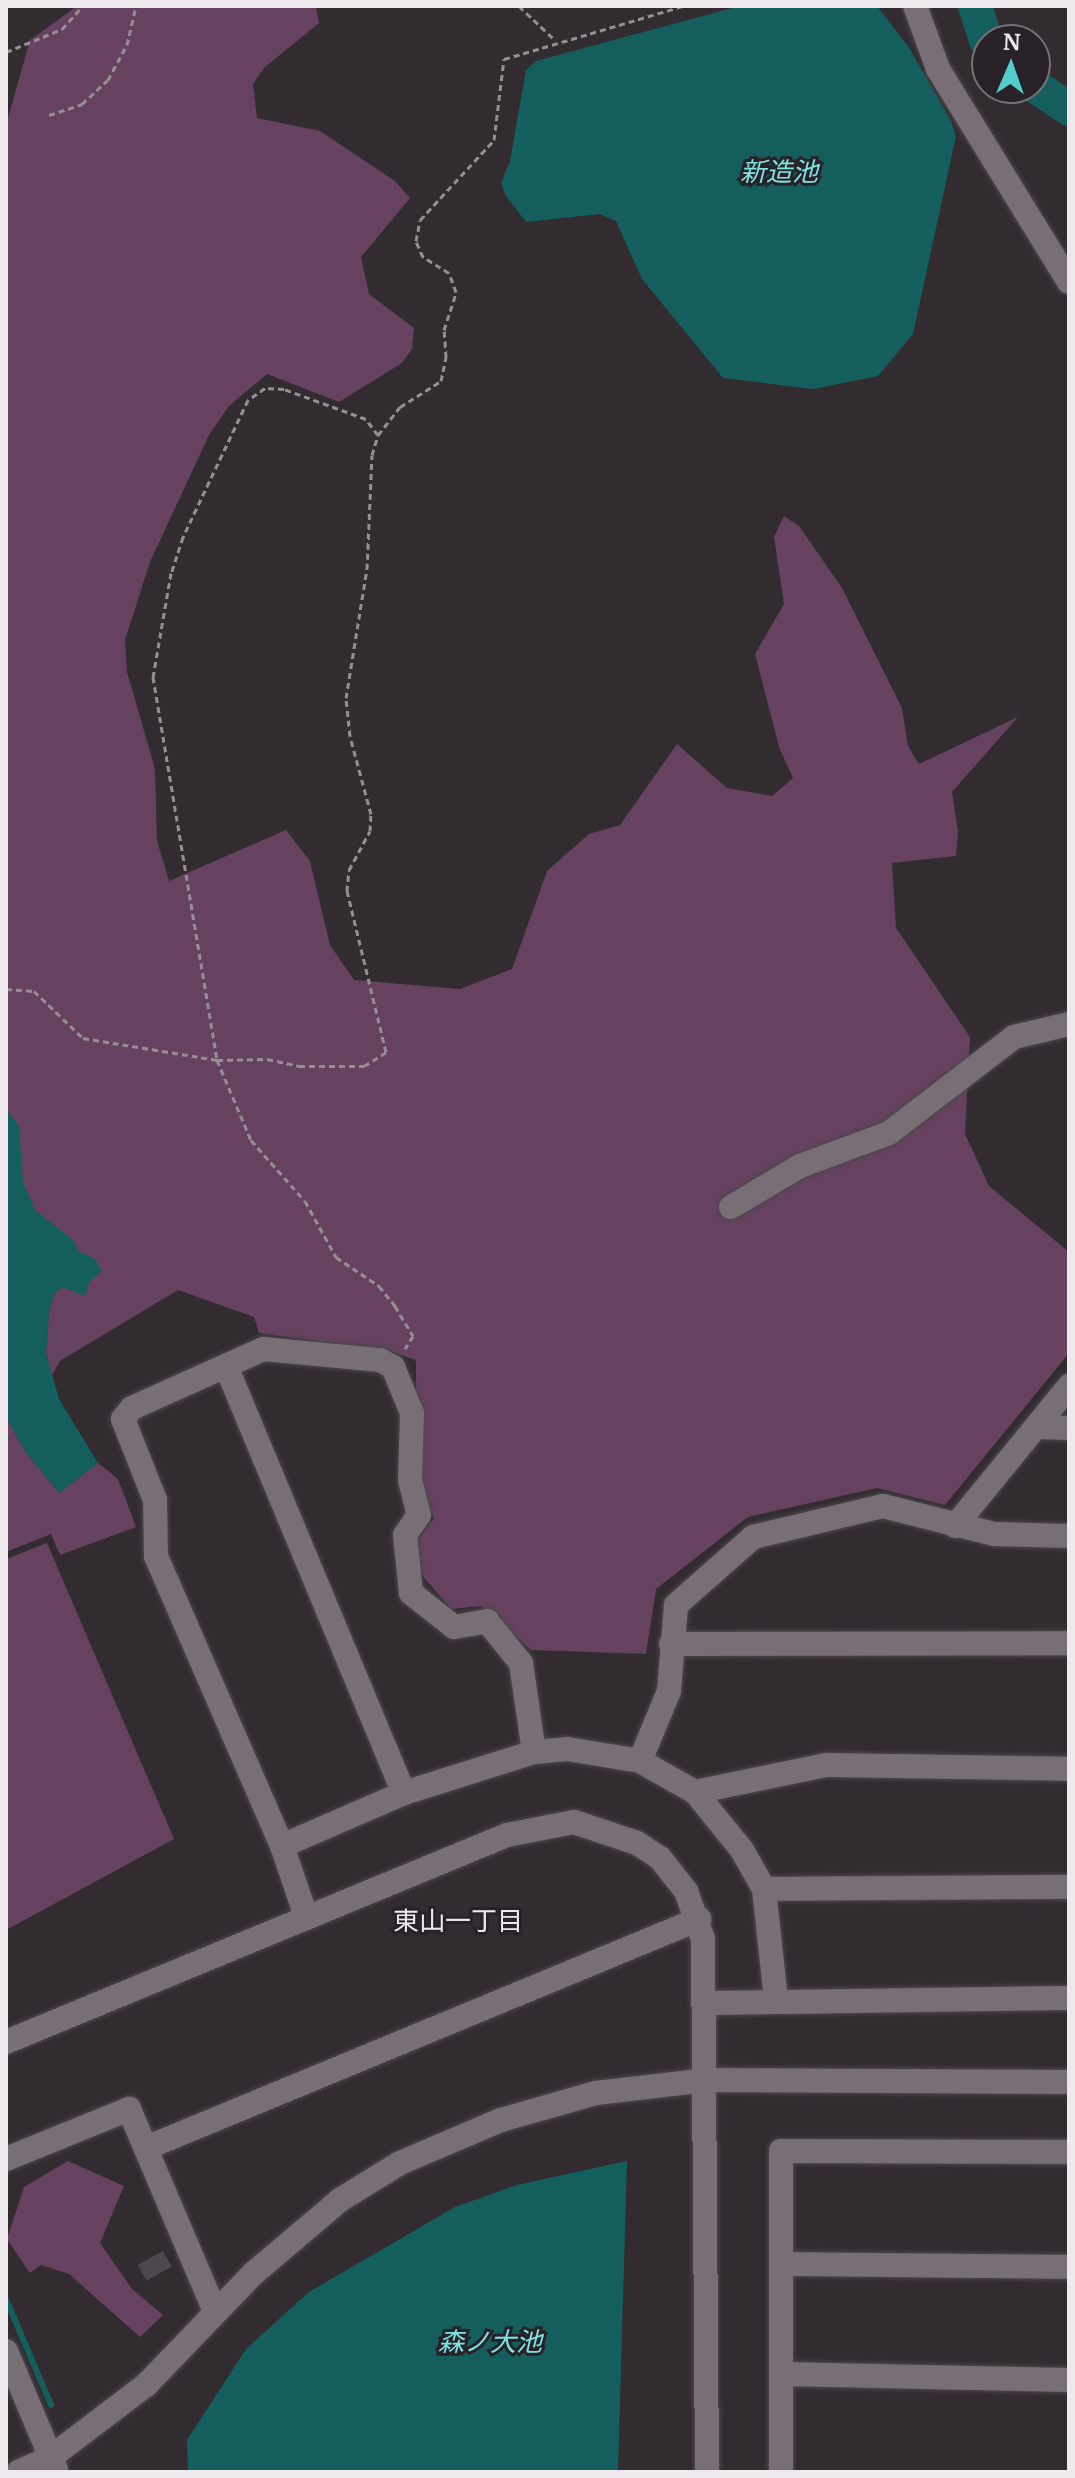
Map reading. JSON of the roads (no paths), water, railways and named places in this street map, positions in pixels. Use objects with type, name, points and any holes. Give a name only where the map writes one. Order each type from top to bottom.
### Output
[{"type":"street","points":[[915,6],[938,69],[1069,282]]},
{"type":"street","points":[[731,1207],[800,1166],[889,1133],[1014,1037],[1069,1024]]},
{"type":"street","points":[[306,1916],[282,1846],[156,1556],[155,1500],[123,1419],[132,1408],[263,1349],[380,1360],[393,1367],[412,1413],[410,1480],[419,1515],[405,1535],[411,1593],[454,1627],[487,1621],[521,1663],[534,1752]]},
{"type":"street","points":[[226,1366],[404,1793]]},
{"type":"street","points":[[955,1526],[1069,1386]]},
{"type":"street","points":[[1038,1427],[1069,1428]]},
{"type":"street","points":[[640,1761],[669,1691],[676,1605],[753,1537],[883,1506],[994,1534],[1069,1536]]},
{"type":"street","points":[[671,1644],[1069,1643]]},
{"type":"street","points":[[282,1846],[404,1793],[534,1752],[567,1749],[640,1761],[695,1792],[742,1850],[764,1889],[776,1999]]},
{"type":"street","points":[[695,1792],[827,1765],[1069,1769]]},
{"type":"street","points":[[6,2042],[507,1835],[574,1822],[615,1833],[660,1858],[686,1891],[699,1919],[705,2003],[707,2472]]},
{"type":"street","points":[[764,1889],[1069,1887]]},
{"type":"street","points":[[146,2148],[699,1919]]},
{"type":"street","points":[[705,2003],[776,1999],[1069,1998]]},
{"type":"street","points":[[18,2472],[54,2464],[147,2384],[215,2312],[293,2237],[400,2163],[544,2105],[596,2093],[706,2080],[1069,2082]]},
{"type":"street","points":[[6,2159],[129,2109],[215,2312]]},
{"type":"street","points":[[781,2472],[781,2151],[1069,2152]]},
{"type":"street","points":[[783,2264],[1069,2267]]},
{"type":"street","points":[[6,2353],[54,2464]]},
{"type":"street","points":[[782,2374],[1069,2380]]},
{"type":"water","name":"新造池","points":[[740,6],[877,6],[910,49],[951,121],[956,136],[913,334],[878,376],[813,389],[723,378],[642,279],[616,221],[600,214],[526,222],[506,196],[501,183],[510,161],[526,70],[536,61]]},
{"type":"water","points":[[6,1109],[19,1126],[23,1182],[35,1210],[72,1239],[79,1251],[95,1259],[102,1271],[89,1282],[85,1296],[63,1287],[55,1292],[49,1311],[46,1353],[59,1399],[98,1463],[59,1493],[25,1451],[6,1417]]},
{"type":"water","name":"森ノ大池","points":[[627,2161],[618,2472],[188,2472],[187,2440],[246,2349],[309,2292],[455,2207],[517,2185]]},
{"type":"waterway","points":[[975,6],[981,24]]},
{"type":"waterway","points":[[1051,97],[1069,109]]},
{"type":"waterway","points":[[6,2299],[51,2405]]},
{"type":"district","name":"東山一丁目","points":[[458,1921]]}]
